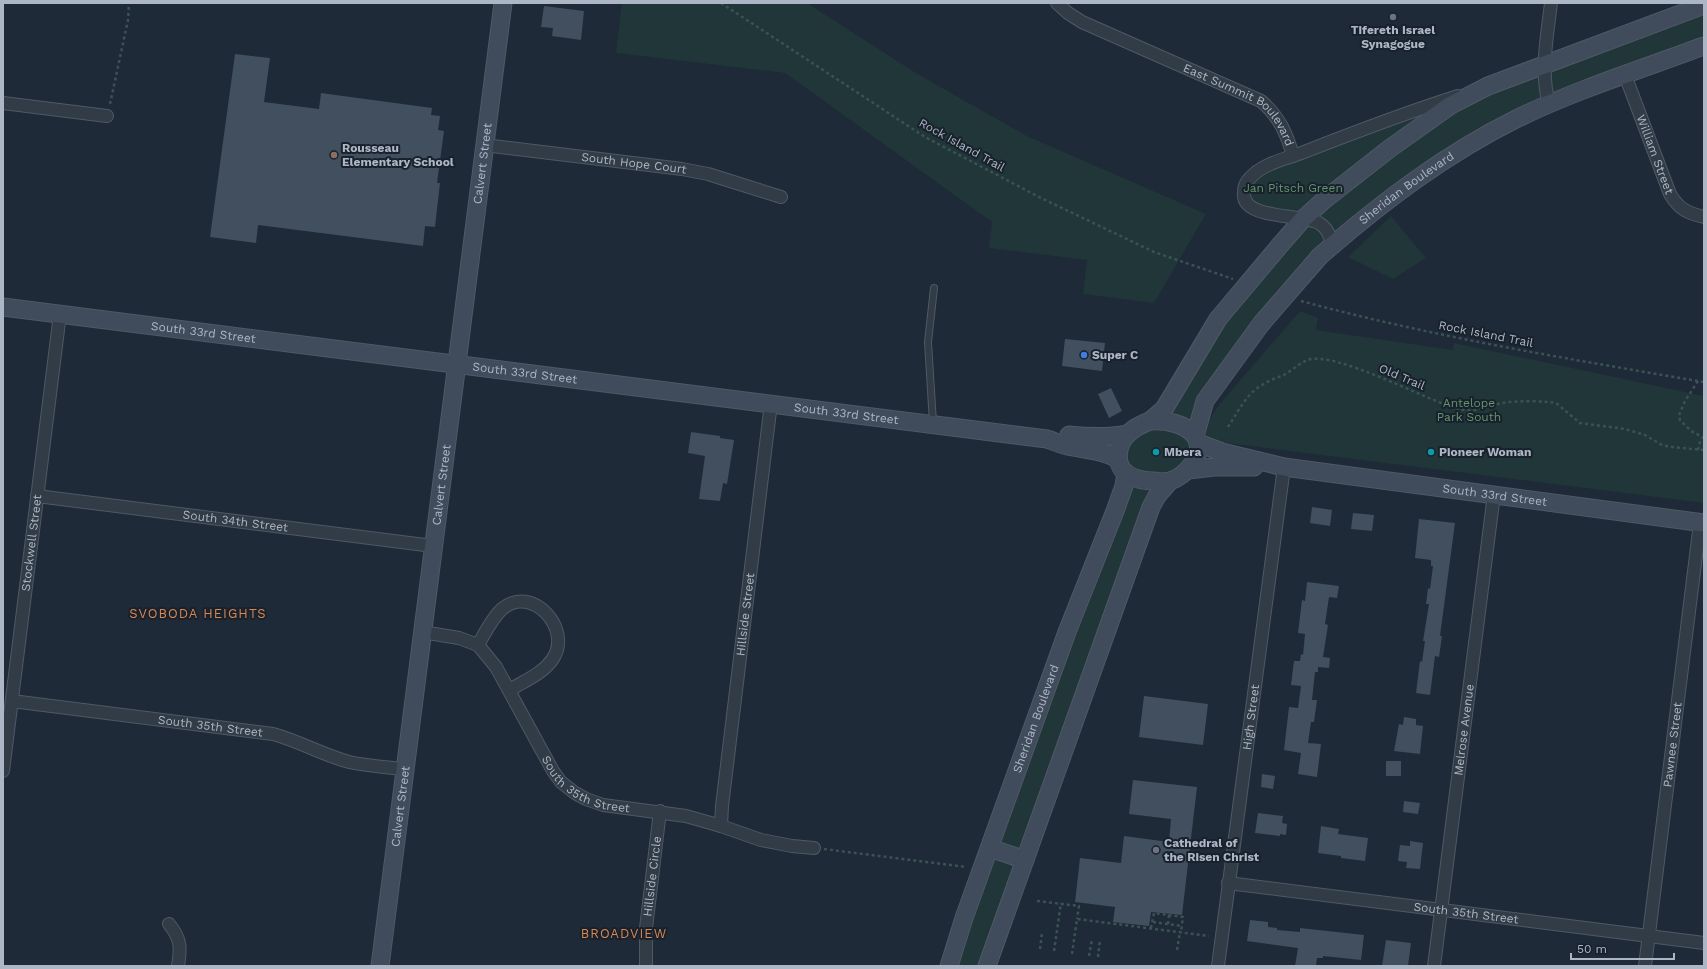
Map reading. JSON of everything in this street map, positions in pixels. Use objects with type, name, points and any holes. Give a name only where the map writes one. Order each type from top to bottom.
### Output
[{"type":"main road","name":"Calvert Street","points":[[380,966],[503,3]]},
{"type":"main road","points":[[1170,481],[1147,481],[1136,479],[1122,466],[1121,443],[1127,434],[1138,426],[1150,421],[1164,409],[1218,319],[1302,220],[1349,180],[1416,129],[1451,105],[1488,86],[1704,5]]},
{"type":"main road","name":"Sheridan Boulevard","points":[[1196,440],[1205,401],[1261,324],[1326,251],[1378,207],[1424,173],[1468,145],[1518,118],[1549,104],[1704,46]]},
{"type":"main road","name":"South 33rd Street","points":[[3,307],[934,426],[1047,439],[1067,446],[1095,450],[1110,455],[1122,466]]},
{"type":"main road","points":[[987,966],[1152,507],[1157,496],[1170,481],[1188,470],[1194,463],[1196,440],[1180,426],[1170,422],[1150,421]]},
{"type":"main road","name":"South 33rd Street","points":[[1047,439],[1069,435],[1113,437],[1127,434]]},
{"type":"main road","name":"South 33rd Street","points":[[1196,440],[1222,452],[1284,467],[1702,523]]},
{"type":"main road","name":"Sheridan Boulevard","points":[[949,966],[964,918],[1067,632],[1120,497],[1122,466]]},
{"type":"main road","name":"South 33rd Street","points":[[1188,470],[1214,467],[1284,467]]},
{"type":"main road","points":[[990,848],[1025,860]]},
{"type":"street","name":"East Summit Boulevard","points":[[1057,3],[1068,14],[1082,22],[1261,101],[1271,109],[1287,134],[1294,156],[1273,163],[1260,170],[1248,181],[1243,194],[1245,201],[1251,207],[1275,215],[1318,223],[1331,237],[1326,251]]},
{"type":"street","points":[[1549,104],[1544,83],[1543,66],[1551,3]]},
{"type":"street","name":"William Street","points":[[1625,75],[1670,194],[1677,205],[1684,210],[1692,214],[1704,216]]},
{"type":"street","points":[[1294,156],[1391,118],[1488,86]]},
{"type":"street","points":[[3,103],[107,116]]},
{"type":"street","name":"South Hope Court","points":[[484,144],[682,169],[708,174],[781,197]]},
{"type":"street","name":"Stockwell Street","points":[[3,771],[60,314]]},
{"type":"street","name":"Hillside Street","points":[[721,826],[722,806],[771,404]]},
{"type":"street","name":"High Street","points":[[1218,966],[1284,467]]},
{"type":"street","name":"Melrose Avenue","points":[[1434,966],[1494,494]]},
{"type":"street","name":"South 34th Street","points":[[37,496],[433,546]]},
{"type":"street","name":"Pawnee Street","points":[[1645,966],[1702,523]]},
{"type":"street","points":[[478,645],[503,609],[515,603],[528,602],[536,605],[552,619],[557,631],[558,639],[556,652],[552,660],[544,669],[510,690]]},
{"type":"street","name":"South 35th Street","points":[[422,632],[459,638],[478,645],[487,654],[510,690],[554,771],[562,782],[575,793],[586,799],[603,804],[686,816],[761,840],[792,846],[814,848]]},
{"type":"street","name":"South 35th Street","points":[[12,701],[273,734],[293,740],[326,755],[350,762],[405,769]]},
{"type":"street","name":"Hillside Circle","points":[[646,966],[646,928],[660,812]]},
{"type":"street","name":"South 35th Street","points":[[1228,883],[1704,943]]},
{"type":"street","points":[[169,924],[177,935],[180,951],[178,966]]},
{"type":"lane","points":[[934,288],[928,342],[934,426]]},
{"type":"path","points":[[107,116],[128,20],[129,3]]},
{"type":"path","name":"Rock Island Trail","points":[[721,3],[931,140],[1039,197],[1154,252],[1213,271]]},
{"type":"path","name":"Rock Island Trail","points":[[1298,300],[1385,322],[1502,348],[1704,382]]},
{"type":"path","name":"Old Trail","points":[[1228,427],[1251,392],[1308,360],[1319,359],[1367,372],[1459,409],[1469,410],[1509,402],[1556,403],[1580,423],[1625,429],[1671,448],[1704,450]]},
{"type":"path","points":[[1698,381],[1683,405],[1679,415],[1680,420],[1685,425],[1703,438],[1698,450]]},
{"type":"path","points":[[814,848],[954,866]]},
{"type":"path","points":[[1037,900],[1078,906],[1072,954]]},
{"type":"path","points":[[1054,951],[1061,904]]},
{"type":"path","points":[[1151,928],[1154,913],[1183,917],[1177,950]]},
{"type":"path","points":[[1168,925],[1169,915]]},
{"type":"path","points":[[1077,919],[1209,936]]},
{"type":"path","points":[[1152,922],[1182,926]]},
{"type":"path","points":[[1040,950],[1042,933]]},
{"type":"path","points":[[1089,956],[1092,939]]},
{"type":"path","points":[[1098,957],[1100,940]]},
{"type":"green space","points":[[622,3],[807,3],[916,73],[1027,136],[1206,214],[1154,303],[1083,294],[1087,260],[989,248],[992,222],[785,73],[616,53]]},
{"type":"green space","name":"Jan Pitsch Green","points":[[1704,5],[1704,46],[1518,118],[1332,246],[1205,401],[1198,443],[1170,481],[987,966],[949,966],[1115,511],[1118,454],[1150,421],[1208,335],[1302,220],[1245,201],[1250,178]]},
{"type":"green space","points":[[1391,216],[1426,258],[1393,279],[1348,257]]},
{"type":"green space","name":"Antelope Park South","points":[[1300,311],[1318,318],[1316,330],[1453,350],[1454,343],[1704,396],[1704,503],[1219,442],[1208,439],[1205,433],[1205,427],[1218,406]]},
{"type":"building","points":[[544,6],[584,11],[581,40],[552,36],[553,28],[541,27]]},
{"type":"building","name":"Rousseau Elementary School","points":[[235,54],[270,58],[264,102],[319,109],[321,93],[432,108],[431,115],[440,116],[438,130],[444,131],[437,183],[440,183],[435,227],[425,226],[423,246],[258,225],[256,243],[210,237]]},
{"type":"building","name":"Super C","points":[[1065,339],[1105,343],[1102,371],[1062,366]]},
{"type":"building","points":[[1111,388],[1122,411],[1109,418],[1098,394]]},
{"type":"building","points":[[691,432],[720,436],[720,438],[734,440],[727,484],[723,483],[720,501],[699,499],[705,456],[688,453]]},
{"type":"building","points":[[1312,507],[1332,510],[1330,526],[1310,523]]},
{"type":"building","points":[[1353,513],[1374,515],[1372,531],[1351,529]]},
{"type":"building","points":[[1419,519],[1455,523],[1440,636],[1442,636],[1439,657],[1435,656],[1430,695],[1416,693],[1420,661],[1422,662],[1425,641],[1423,641],[1429,604],[1426,604],[1428,588],[1430,589],[1433,566],[1431,566],[1431,560],[1415,558]]},
{"type":"building","points":[[1307,582],[1339,586],[1337,598],[1329,597],[1325,624],[1328,625],[1323,657],[1330,658],[1329,668],[1318,667],[1318,672],[1315,672],[1312,700],[1317,700],[1314,722],[1311,722],[1308,743],[1321,744],[1317,777],[1298,774],[1301,753],[1284,750],[1289,707],[1298,708],[1301,686],[1291,685],[1294,661],[1300,661],[1301,654],[1303,655],[1305,634],[1298,633],[1302,600],[1305,601]]},
{"type":"building","points":[[1144,696],[1208,704],[1203,745],[1139,737]]},
{"type":"building","points":[[1404,717],[1416,719],[1416,725],[1423,726],[1420,754],[1394,751],[1399,724],[1403,725]]},
{"type":"building","points":[[1386,761],[1401,761],[1401,776],[1386,776]]},
{"type":"building","points":[[1262,774],[1275,776],[1273,789],[1261,787]]},
{"type":"building","name":"Cathedral of the Risen Christ","points":[[1133,780],[1197,787],[1182,915],[1151,912],[1149,926],[1113,922],[1115,907],[1075,902],[1080,858],[1121,863],[1124,836],[1169,842],[1171,819],[1129,814]]},
{"type":"building","points":[[1404,801],[1420,803],[1418,814],[1403,812]]},
{"type":"building","points":[[1258,813],[1283,816],[1282,823],[1287,824],[1286,835],[1280,834],[1280,836],[1255,833]]},
{"type":"building","points":[[1321,826],[1339,829],[1338,834],[1368,838],[1365,861],[1318,853]]},
{"type":"building","points":[[1410,841],[1423,843],[1420,869],[1406,868],[1407,862],[1398,861],[1400,845],[1410,846]]},
{"type":"building","points":[[1250,920],[1268,922],[1268,927],[1277,928],[1277,930],[1300,932],[1300,928],[1364,935],[1361,960],[1323,956],[1323,958],[1317,958],[1316,966],[1295,966],[1298,948],[1247,941]]},
{"type":"building","points":[[1386,940],[1411,943],[1408,966],[1382,966]]},
{"type":"place","name":"Tifereth Israel Synagogue","points":[[1393,17]]},
{"type":"place","name":"Rousseau Elementary School","points":[[334,155]]},
{"type":"place","name":"Super C","points":[[1084,355]]},
{"type":"place","name":"Mbera","points":[[1156,452]]},
{"type":"place","name":"Pioneer Woman","points":[[1431,452]]},
{"type":"place","name":"Cathedral of the Risen Christ","points":[[1156,850]]},
{"type":"district","name":"SVOBODA HEIGHTS","points":[[198,613]]},
{"type":"district","name":"BROADVIEW","points":[[624,933]]}]
